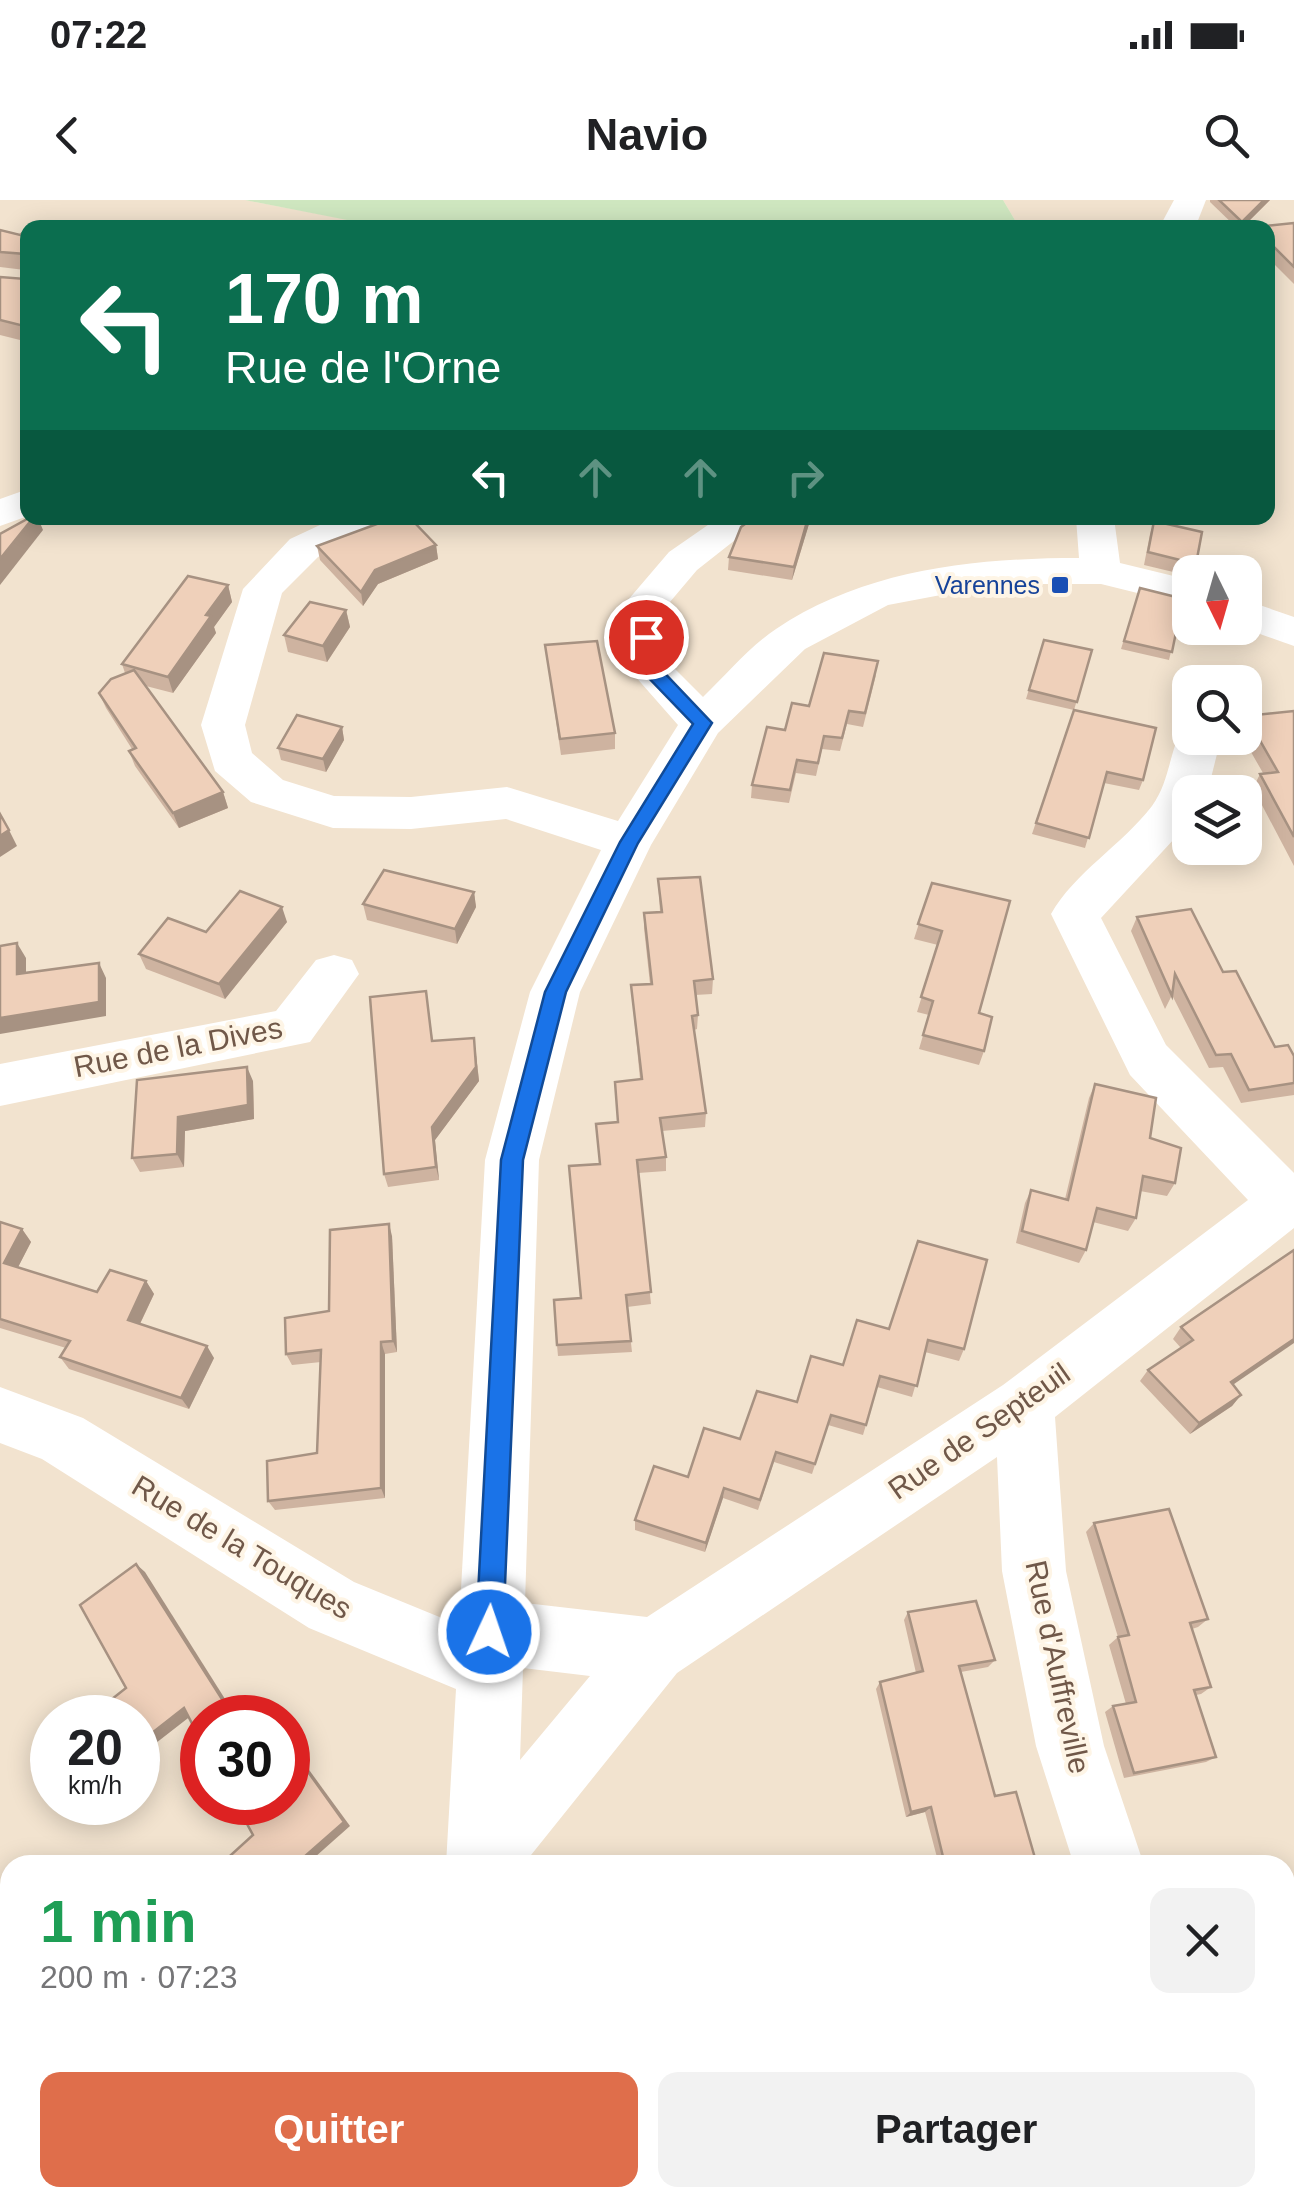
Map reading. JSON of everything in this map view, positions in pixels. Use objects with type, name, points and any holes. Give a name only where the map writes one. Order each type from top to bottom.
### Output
[{"type":"street","points":[[352,525],[304,548],[263,590],[223,725],[231,760],[268,791],[332,812],[411,813],[508,803],[630,842]]},
{"type":"street","points":[[702,723],[648,667],[643,607],[683,562],[733,525]]},
{"type":"street","points":[[1097,525],[1100,572]]},
{"type":"street","points":[[481,1855],[512,1160],[555,992],[630,842],[702,723],[790,639],[877,594],[999,571],[1100,572],[1172,589]]},
{"type":"street","points":[[1262,620],[1294,632]]},
{"type":"street","points":[[1197,755],[1167,822],[1076,914],[1148,1060],[1290,1199]]},
{"type":"street","name":"Rue de la Dives","points":[[0,1085],[292,1028],[334,974]]},
{"type":"street","name":"Rue de Septeuil","points":[[487,1855],[654,1650],[1024,1405],[1290,1199]]},
{"type":"street","name":"Rue d'Auffreville","points":[[1024,1405],[1034,1571],[1070,1746],[1107,1855]]},
{"type":"street","name":"Rue de la Touques","points":[[0,1415],[62,1438],[332,1606],[489,1651]]},
{"type":"street","points":[[489,1651],[654,1650]]},
{"type":"shaded area","points":[[0,200],[245,200],[351,220],[20,220],[20,525],[1275,525],[1275,220],[1015,220],[1003,200],[1294,200],[1294,1855],[0,1855]]},
{"type":"green space","points":[[245,200],[1003,200],[1015,220],[347,220]]},
{"type":"building","points":[[1219,200],[1264,200],[1244,220]]},
{"type":"building","points":[[1294,223],[1294,267],[1275,248],[1275,225]]},
{"type":"building","points":[[0,230],[20,235],[20,254],[0,252]]},
{"type":"building","points":[[0,277],[20,279],[20,325],[0,320]]},
{"type":"building","points":[[20,523],[27,525],[0,559],[0,534]]},
{"type":"building","points":[[374,525],[417,525],[436,545],[375,570],[361,592],[317,546]]},
{"type":"building","points":[[806,525],[794,567],[729,557],[741,527]]},
{"type":"building","points":[[1153,525],[1202,532],[1198,555],[1172,558],[1148,552]]},
{"type":"building","points":[[188,576],[228,585],[168,677],[122,664]]},
{"type":"building","points":[[1140,588],[1172,596],[1172,652],[1124,641]]},
{"type":"building","points":[[310,602],[346,610],[323,646],[284,635]]},
{"type":"building","points":[[1044,640],[1092,650],[1077,702],[1029,690]]},
{"type":"building","points":[[597,641],[615,733],[560,739],[545,645]]},
{"type":"building","points":[[824,653],[878,661],[865,713],[849,711],[842,738],[824,736],[818,763],[797,760],[790,790],[752,785],[767,727],[785,730],[792,703],[809,706]]},
{"type":"building","points":[[134,670],[223,792],[173,813],[129,751],[136,748],[99,693],[111,679]]},
{"type":"building","points":[[1074,710],[1156,728],[1143,780],[1107,772],[1089,838],[1036,823]]},
{"type":"building","points":[[1294,711],[1294,837],[1260,774],[1278,772],[1262,744],[1262,714]]},
{"type":"building","points":[[297,715],[342,727],[323,759],[278,748]]},
{"type":"building","points":[[0,814],[9,830],[0,836]]},
{"type":"building","points":[[384,870],[474,892],[455,929],[363,904]]},
{"type":"building","points":[[700,877],[713,979],[694,981],[698,1015],[692,1016],[706,1113],[660,1118],[666,1157],[637,1160],[651,1292],[626,1295],[631,1341],[557,1345],[554,1300],[581,1298],[569,1166],[600,1164],[596,1124],[618,1122],[615,1082],[642,1079],[631,985],[652,984],[644,913],[662,912],[658,879]]},
{"type":"building","points":[[932,883],[1010,901],[979,1013],[992,1017],[984,1051],[923,1035],[933,1001],[921,997],[942,931],[918,924]]},
{"type":"building","points":[[240,891],[282,907],[219,984],[139,954],[168,918],[206,932]]},
{"type":"building","points":[[1191,909],[1223,972],[1236,971],[1275,1047],[1288,1045],[1294,1056],[1294,1083],[1249,1090],[1231,1054],[1216,1055],[1175,974],[1172,996],[1137,917]]},
{"type":"building","points":[[17,943],[17,974],[99,963],[99,1002],[0,1018],[0,946]]},
{"type":"building","points":[[426,991],[432,1041],[474,1038],[476,1067],[432,1127],[436,1167],[384,1174],[370,997]]},
{"type":"building","points":[[247,1067],[248,1105],[178,1117],[177,1154],[132,1158],[137,1080]]},
{"type":"building","points":[[1095,1084],[1156,1098],[1150,1138],[1181,1148],[1175,1183],[1143,1176],[1136,1218],[1097,1208],[1086,1250],[1022,1231],[1031,1190],[1068,1200]]},
{"type":"building","points":[[0,1222],[22,1229],[4,1263],[97,1292],[110,1270],[146,1281],[128,1320],[207,1346],[181,1398],[60,1357],[70,1341],[0,1319]]},
{"type":"building","points":[[389,1224],[393,1341],[381,1342],[381,1488],[268,1501],[267,1461],[317,1453],[321,1350],[286,1354],[285,1318],[329,1311],[330,1230]]},
{"type":"building","points":[[918,1241],[987,1260],[964,1349],[928,1340],[917,1386],[880,1376],[866,1425],[831,1415],[815,1464],[776,1452],[760,1500],[724,1488],[706,1543],[635,1520],[654,1466],[688,1477],[704,1428],[740,1439],[757,1391],[797,1402],[811,1356],[843,1365],[857,1320],[889,1329]]},
{"type":"building","points":[[1294,1250],[1294,1339],[1231,1382],[1241,1395],[1199,1423],[1148,1370],[1193,1340],[1181,1327]]},
{"type":"building","points":[[1169,1509],[1208,1619],[1190,1623],[1211,1687],[1194,1690],[1216,1757],[1134,1773],[1113,1706],[1136,1702],[1118,1637],[1129,1635],[1094,1523]]},
{"type":"building","points":[[136,1564],[219,1695],[180,1695],[180,1711],[160,1727],[160,1695],[117,1695],[126,1688],[80,1605]]},
{"type":"building","points":[[976,1601],[995,1660],[959,1666],[995,1796],[1016,1792],[1034,1855],[943,1855],[931,1807],[911,1812],[880,1682],[923,1671],[908,1612]]},
{"type":"building","points":[[310,1775],[344,1822],[306,1855],[231,1855],[253,1835],[248,1825],[310,1825]]},
{"type":"place","name":"Varennes","points":[[1060,585]]},
{"type":"route","points":[[489,1632],[512,1160],[555,992],[630,842],[702,723],[648,667],[646,637]]}]
